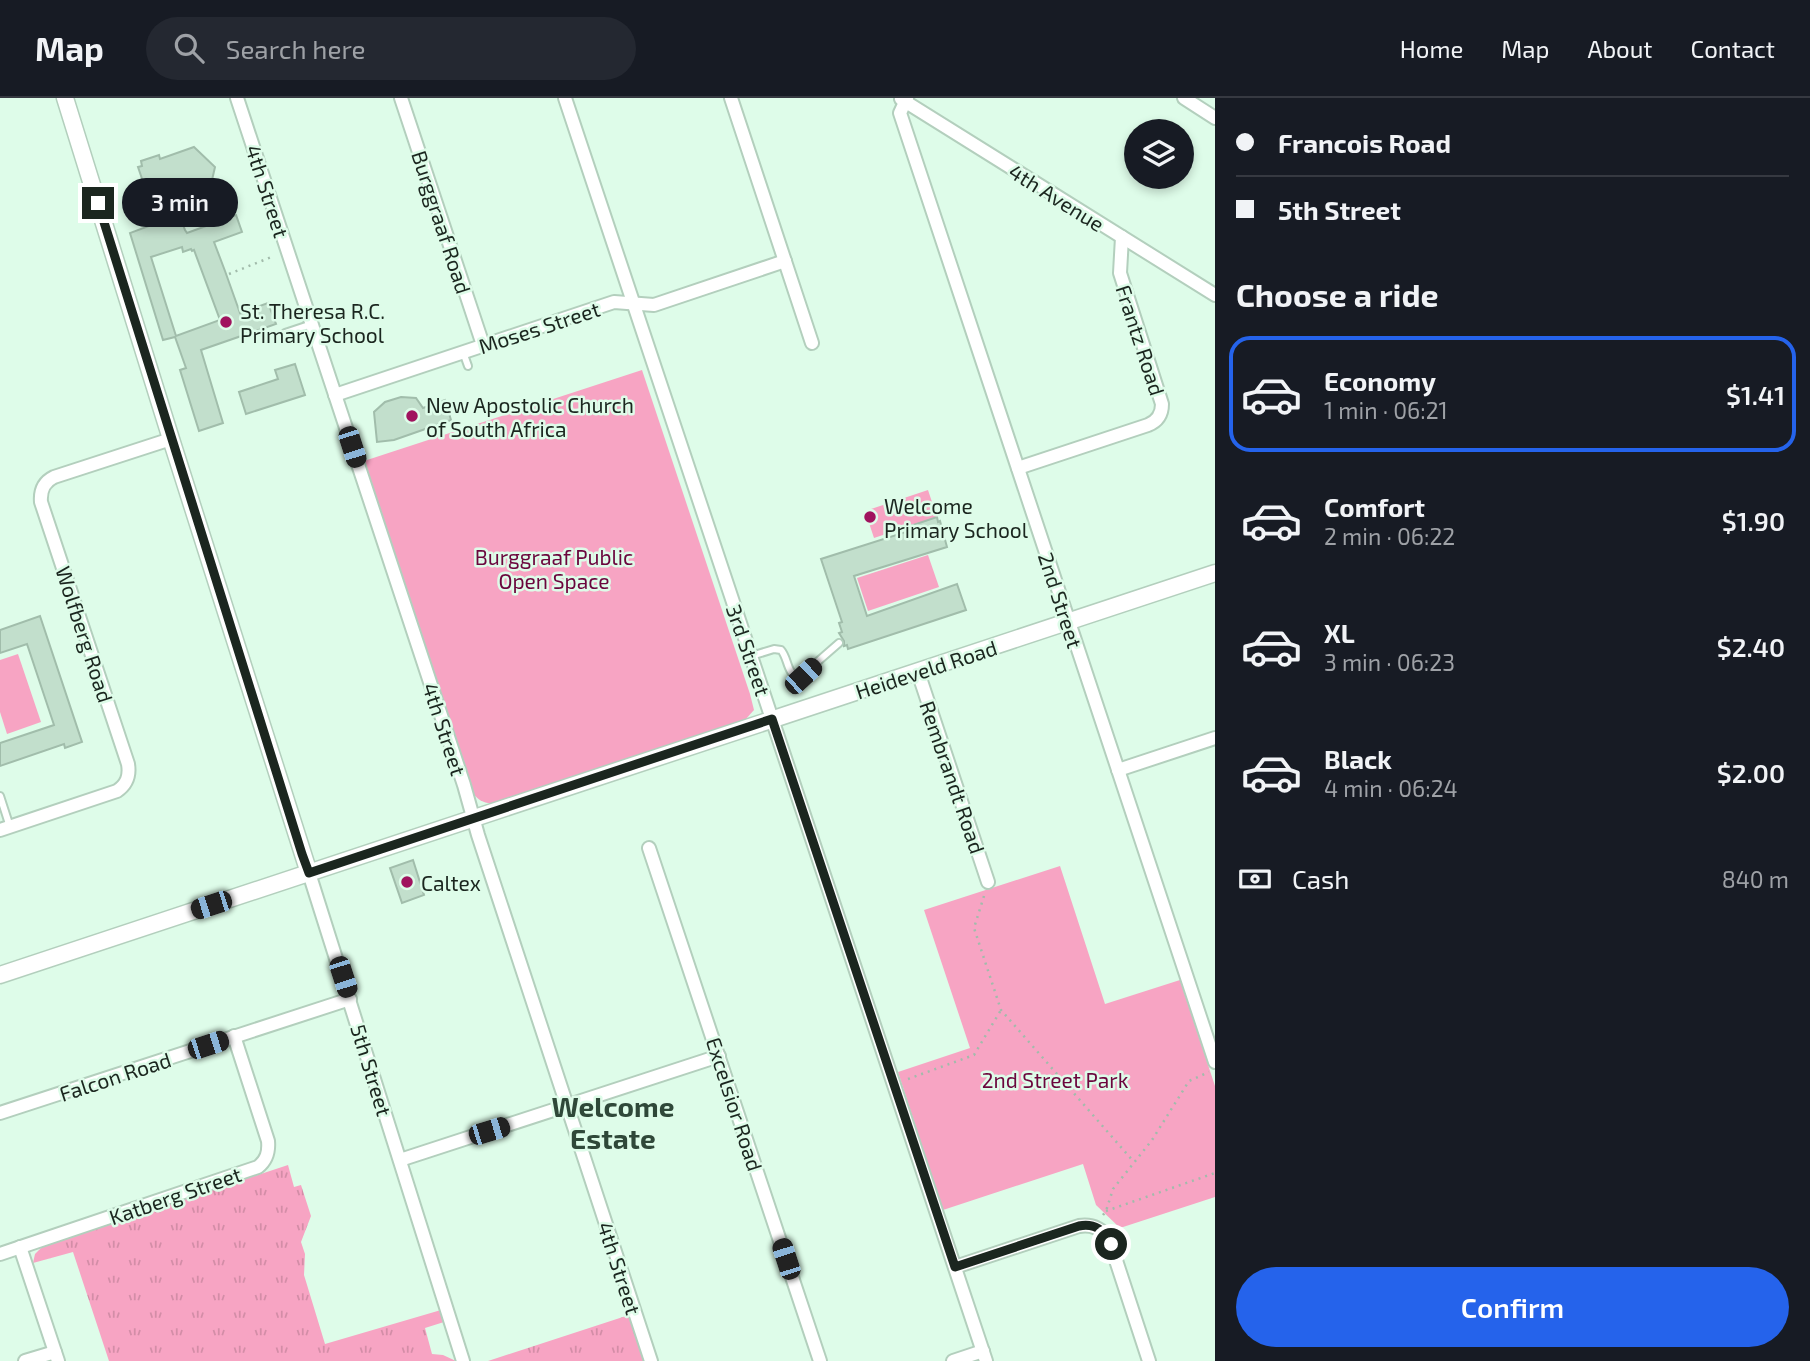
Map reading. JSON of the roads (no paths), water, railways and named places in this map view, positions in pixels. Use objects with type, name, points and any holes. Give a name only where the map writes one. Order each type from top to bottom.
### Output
[{"type":"street","name":"5th Street","points":[[65,98],[463,1361]]},
{"type":"street","name":"4th Street","points":[[237,98],[651,1361]]},
{"type":"street","name":"Burggraaf Road","points":[[401,98],[483,345]]},
{"type":"street","name":"3rd Street","points":[[565,98],[985,1356]]},
{"type":"street","points":[[731,98],[812,343]]},
{"type":"street","points":[[1184,98],[1215,118]]},
{"type":"street","name":"4th Avenue","points":[[904,99],[1215,295]]},
{"type":"street","name":"2nd Street","points":[[904,99],[900,113],[1215,1062]]},
{"type":"street","name":"Frantz Road","points":[[1017,468],[1148,425],[1160,415],[1160,398],[1120,273],[1122,237]]},
{"type":"street","name":"Moses Street","points":[[335,395],[614,302],[654,304],[785,261]]},
{"type":"street","name":"Wolfberg Road","points":[[5,829],[117,791],[123,787],[129,776],[128,764],[41,502],[43,488],[48,480],[54,477],[171,439]]},
{"type":"street","name":"Heideveld Road","points":[[0,975],[1215,573]]},
{"type":"street","name":"Rembrandt Road","points":[[918,672],[988,882]]},
{"type":"street","points":[[1118,770],[1215,738]]},
{"type":"street","name":"Excelsior Road","points":[[649,848],[820,1361]]},
{"type":"street","name":"Falcon Road","points":[[0,1114],[350,999]]},
{"type":"street","name":"Katberg Street","points":[[0,1254],[258,1167],[263,1163],[267,1157],[268,1141],[234,1036]]},
{"type":"street","points":[[400,1160],[719,1056]]},
{"type":"street","points":[[955,1267],[1079,1226],[1092,1226],[1101,1230],[1109,1239],[1149,1361]]},
{"type":"street","points":[[20,1247],[56,1356],[25,1361]]},
{"type":"street","points":[[953,1361],[985,1356]]},
{"type":"lane","points":[[285,333],[312,324]]},
{"type":"lane","points":[[463,352],[468,366]]},
{"type":"lane","points":[[751,656],[781,649],[791,674],[800,677],[839,643]]},
{"type":"lane","points":[[0,796],[5,829]]},
{"type":"place","name":"St. Theresa R.C. Primary School","points":[[226,322]]},
{"type":"place","name":"New Apostolic Church of South Africa","points":[[412,416]]},
{"type":"place","name":"Welcome Primary School","points":[[870,517]]},
{"type":"place","name":"Caltex","points":[[407,882]]},
{"type":"district","name":"Welcome Estate","points":[[613,1122]]},
{"type":"park label","name":"Burggraaf Public Open Space","points":[[554,568]]},
{"type":"park label","name":"2nd Street Park","points":[[1055,1079]]}]
